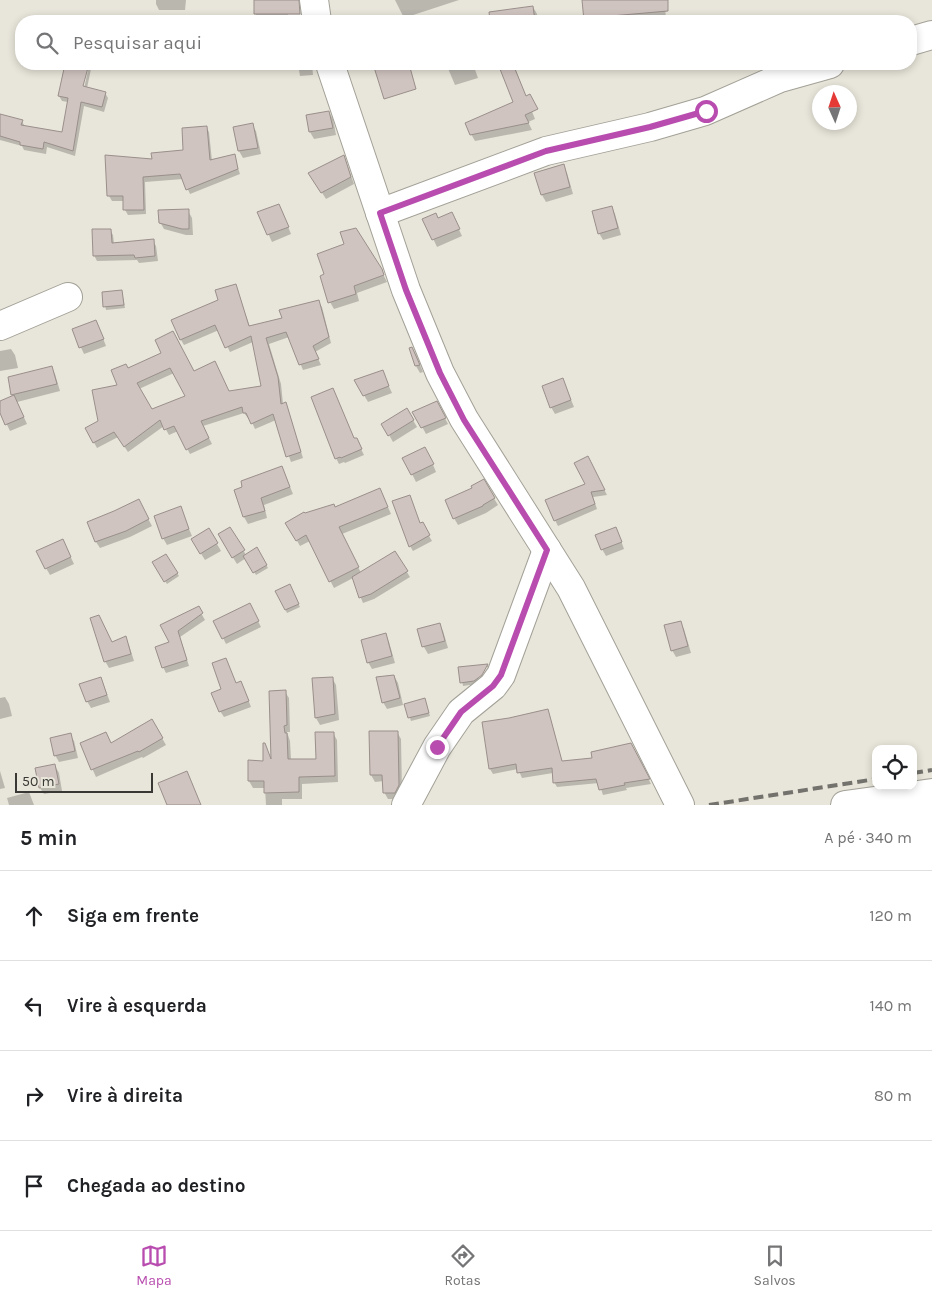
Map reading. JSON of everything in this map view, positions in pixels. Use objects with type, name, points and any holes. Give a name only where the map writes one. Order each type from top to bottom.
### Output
[{"type":"street","points":[[314,0],[316,15]]},
{"type":"street","points":[[917,39],[932,35]]},
{"type":"street","points":[[332,70],[406,290],[440,373],[464,420],[571,588],[680,805]]},
{"type":"street","points":[[380,213],[546,151],[650,127],[706,111],[780,78],[809,70]]},
{"type":"street","points":[[0,326],[68,296]]},
{"type":"street","points":[[406,805],[437,747],[461,712],[493,686],[501,675],[547,550]]},
{"type":"street","points":[[845,805],[932,793]]},
{"type":"building","points":[[254,0],[299,0],[300,14],[254,14]]},
{"type":"building","points":[[582,0],[668,0],[668,11],[622,15],[583,15]]},
{"type":"building","points":[[533,6],[534,15],[489,15],[489,12]]},
{"type":"building","points":[[64,70],[87,70],[83,86],[106,92],[102,107],[81,102],[73,151],[44,142],[43,149],[20,145],[20,142],[0,136],[0,114],[23,120],[21,125],[62,132],[68,98],[58,96]]},
{"type":"building","points":[[375,70],[411,70],[416,89],[384,99]]},
{"type":"building","points":[[500,70],[515,70],[526,96],[530,94],[538,109],[525,115],[529,123],[470,135],[465,123],[513,102]]},
{"type":"building","points":[[329,111],[333,128],[309,132],[306,115]]},
{"type":"building","points":[[253,123],[258,148],[238,151],[233,127]]},
{"type":"building","points":[[207,126],[210,160],[235,154],[238,169],[186,190],[180,174],[143,177],[144,210],[123,210],[123,196],[107,196],[105,155],[152,159],[151,153],[183,150],[182,128]]},
{"type":"building","points":[[344,155],[351,177],[321,193],[308,173]]},
{"type":"building","points":[[564,164],[570,187],[541,195],[534,173]]},
{"type":"building","points":[[279,204],[289,227],[267,235],[257,212]]},
{"type":"building","points":[[612,206],[618,228],[598,234],[592,211]]},
{"type":"building","points":[[189,209],[189,229],[159,223],[158,210]]},
{"type":"building","points":[[452,212],[460,229],[432,240],[422,219],[436,213],[438,218]]},
{"type":"building","points":[[356,228],[384,275],[354,286],[356,294],[328,303],[320,276],[324,274],[317,254],[344,244],[340,232]]},
{"type":"building","points":[[92,229],[111,229],[112,243],[154,239],[155,256],[135,258],[134,255],[93,256]]},
{"type":"building","points":[[236,284],[249,326],[282,318],[279,310],[319,300],[329,337],[313,346],[319,359],[299,365],[286,332],[266,338],[278,377],[281,404],[286,402],[301,452],[286,457],[273,414],[251,424],[246,413],[243,413],[242,407],[201,421],[209,438],[186,450],[174,426],[164,430],[160,420],[124,447],[114,432],[93,443],[85,428],[98,421],[92,390],[117,385],[111,370],[126,364],[128,368],[161,353],[155,340],[173,331],[194,371],[215,361],[229,391],[261,386],[251,336],[225,348],[215,325],[180,340],[171,320],[218,300],[215,290]],"holes":[[[170,368],[185,396],[152,409],[137,383]]]},
{"type":"building","points":[[122,290],[124,305],[103,307],[102,292]]},
{"type":"building","points":[[96,320],[104,339],[79,348],[72,329]]},
{"type":"building","points":[[412,347],[420,365],[415,366],[409,348]]},
{"type":"building","points":[[52,366],[57,384],[11,395],[8,377]]},
{"type":"building","points":[[383,370],[389,386],[363,396],[354,380]]},
{"type":"building","points":[[563,378],[571,400],[550,408],[542,386]]},
{"type":"building","points":[[333,388],[354,438],[357,438],[362,449],[335,459],[311,397]]},
{"type":"building","points":[[14,395],[24,417],[5,425],[0,413],[0,401]]},
{"type":"building","points":[[437,401],[446,418],[421,428],[412,412]]},
{"type":"building","points":[[407,408],[414,420],[388,436],[381,424]]},
{"type":"building","points":[[425,447],[434,464],[411,475],[402,458]]},
{"type":"building","points":[[588,456],[605,490],[591,492],[595,504],[554,521],[545,500],[585,484],[574,463]]},
{"type":"building","points":[[282,466],[290,487],[261,498],[265,511],[243,517],[234,490],[242,487],[241,481]]},
{"type":"building","points":[[484,479],[495,498],[483,506],[453,519],[445,500],[472,488],[471,486]]},
{"type":"building","points":[[380,488],[388,507],[339,527],[359,567],[329,582],[306,535],[296,541],[285,523],[304,512],[334,504],[335,507]]},
{"type":"building","points":[[410,495],[420,523],[423,522],[430,535],[409,547],[392,501]]},
{"type":"building","points":[[139,499],[149,519],[126,531],[95,542],[87,522]]},
{"type":"building","points":[[181,506],[189,529],[162,539],[154,516]]},
{"type":"building","points":[[230,527],[245,550],[232,558],[218,534]]},
{"type":"building","points":[[616,527],[622,542],[601,550],[595,535]]},
{"type":"building","points":[[209,528],[218,543],[200,554],[191,539]]},
{"type":"building","points":[[63,539],[71,557],[45,569],[36,551]]},
{"type":"building","points":[[257,547],[267,565],[253,573],[243,556]]},
{"type":"building","points":[[395,551],[408,571],[371,594],[359,598],[352,577]]},
{"type":"building","points":[[166,554],[178,573],[164,582],[152,562]]},
{"type":"building","points":[[290,584],[299,604],[285,610],[275,591]]},
{"type":"building","points":[[250,603],[259,621],[222,639],[213,621]]},
{"type":"building","points":[[199,606],[203,613],[178,631],[187,660],[162,668],[155,647],[169,642],[160,625]]},
{"type":"building","points":[[99,615],[112,642],[126,636],[131,654],[104,662],[90,618]]},
{"type":"building","points":[[681,621],[688,646],[671,651],[664,625]]},
{"type":"building","points":[[440,623],[445,641],[422,647],[417,629]]},
{"type":"building","points":[[386,633],[392,656],[367,663],[361,640]]},
{"type":"building","points":[[226,658],[236,683],[241,681],[249,701],[219,712],[211,693],[221,689],[212,663]]},
{"type":"building","points":[[488,664],[482,675],[474,681],[460,683],[458,667]]},
{"type":"building","points":[[394,675],[400,698],[382,703],[376,677]]},
{"type":"building","points":[[101,677],[107,695],[86,702],[79,684]]},
{"type":"building","points":[[333,677],[335,714],[315,718],[312,678]]},
{"type":"building","points":[[286,690],[287,725],[284,726],[285,733],[287,733],[288,759],[316,759],[315,732],[334,732],[335,776],[299,777],[299,792],[264,793],[264,781],[248,781],[248,760],[263,761],[263,743],[265,743],[271,759],[269,691]]},
{"type":"building","points":[[425,698],[429,713],[408,718],[404,704]]},
{"type":"building","points":[[548,709],[562,761],[592,758],[591,752],[631,743],[650,779],[624,783],[625,785],[599,790],[596,779],[553,783],[552,768],[517,773],[516,764],[489,769],[482,722]]},
{"type":"building","points":[[152,719],[163,738],[139,752],[91,770],[80,743],[106,732],[111,743]]},
{"type":"building","points":[[369,731],[398,731],[399,785],[395,793],[383,793],[382,775],[370,775]]},
{"type":"building","points":[[71,733],[75,751],[54,756],[50,738]]},
{"type":"building","points":[[55,764],[59,784],[39,788],[35,768]]},
{"type":"building","points":[[187,771],[201,805],[167,805],[158,783]]},
{"type":"railway","points":[[917,772],[932,770]]},
{"type":"railway","points":[[709,805],[872,780]]},
{"type":"route","points":[[437,747],[461,712],[493,686],[501,675],[547,550],[464,420],[440,373],[406,290],[380,213],[546,151],[650,127],[706,111]]}]
